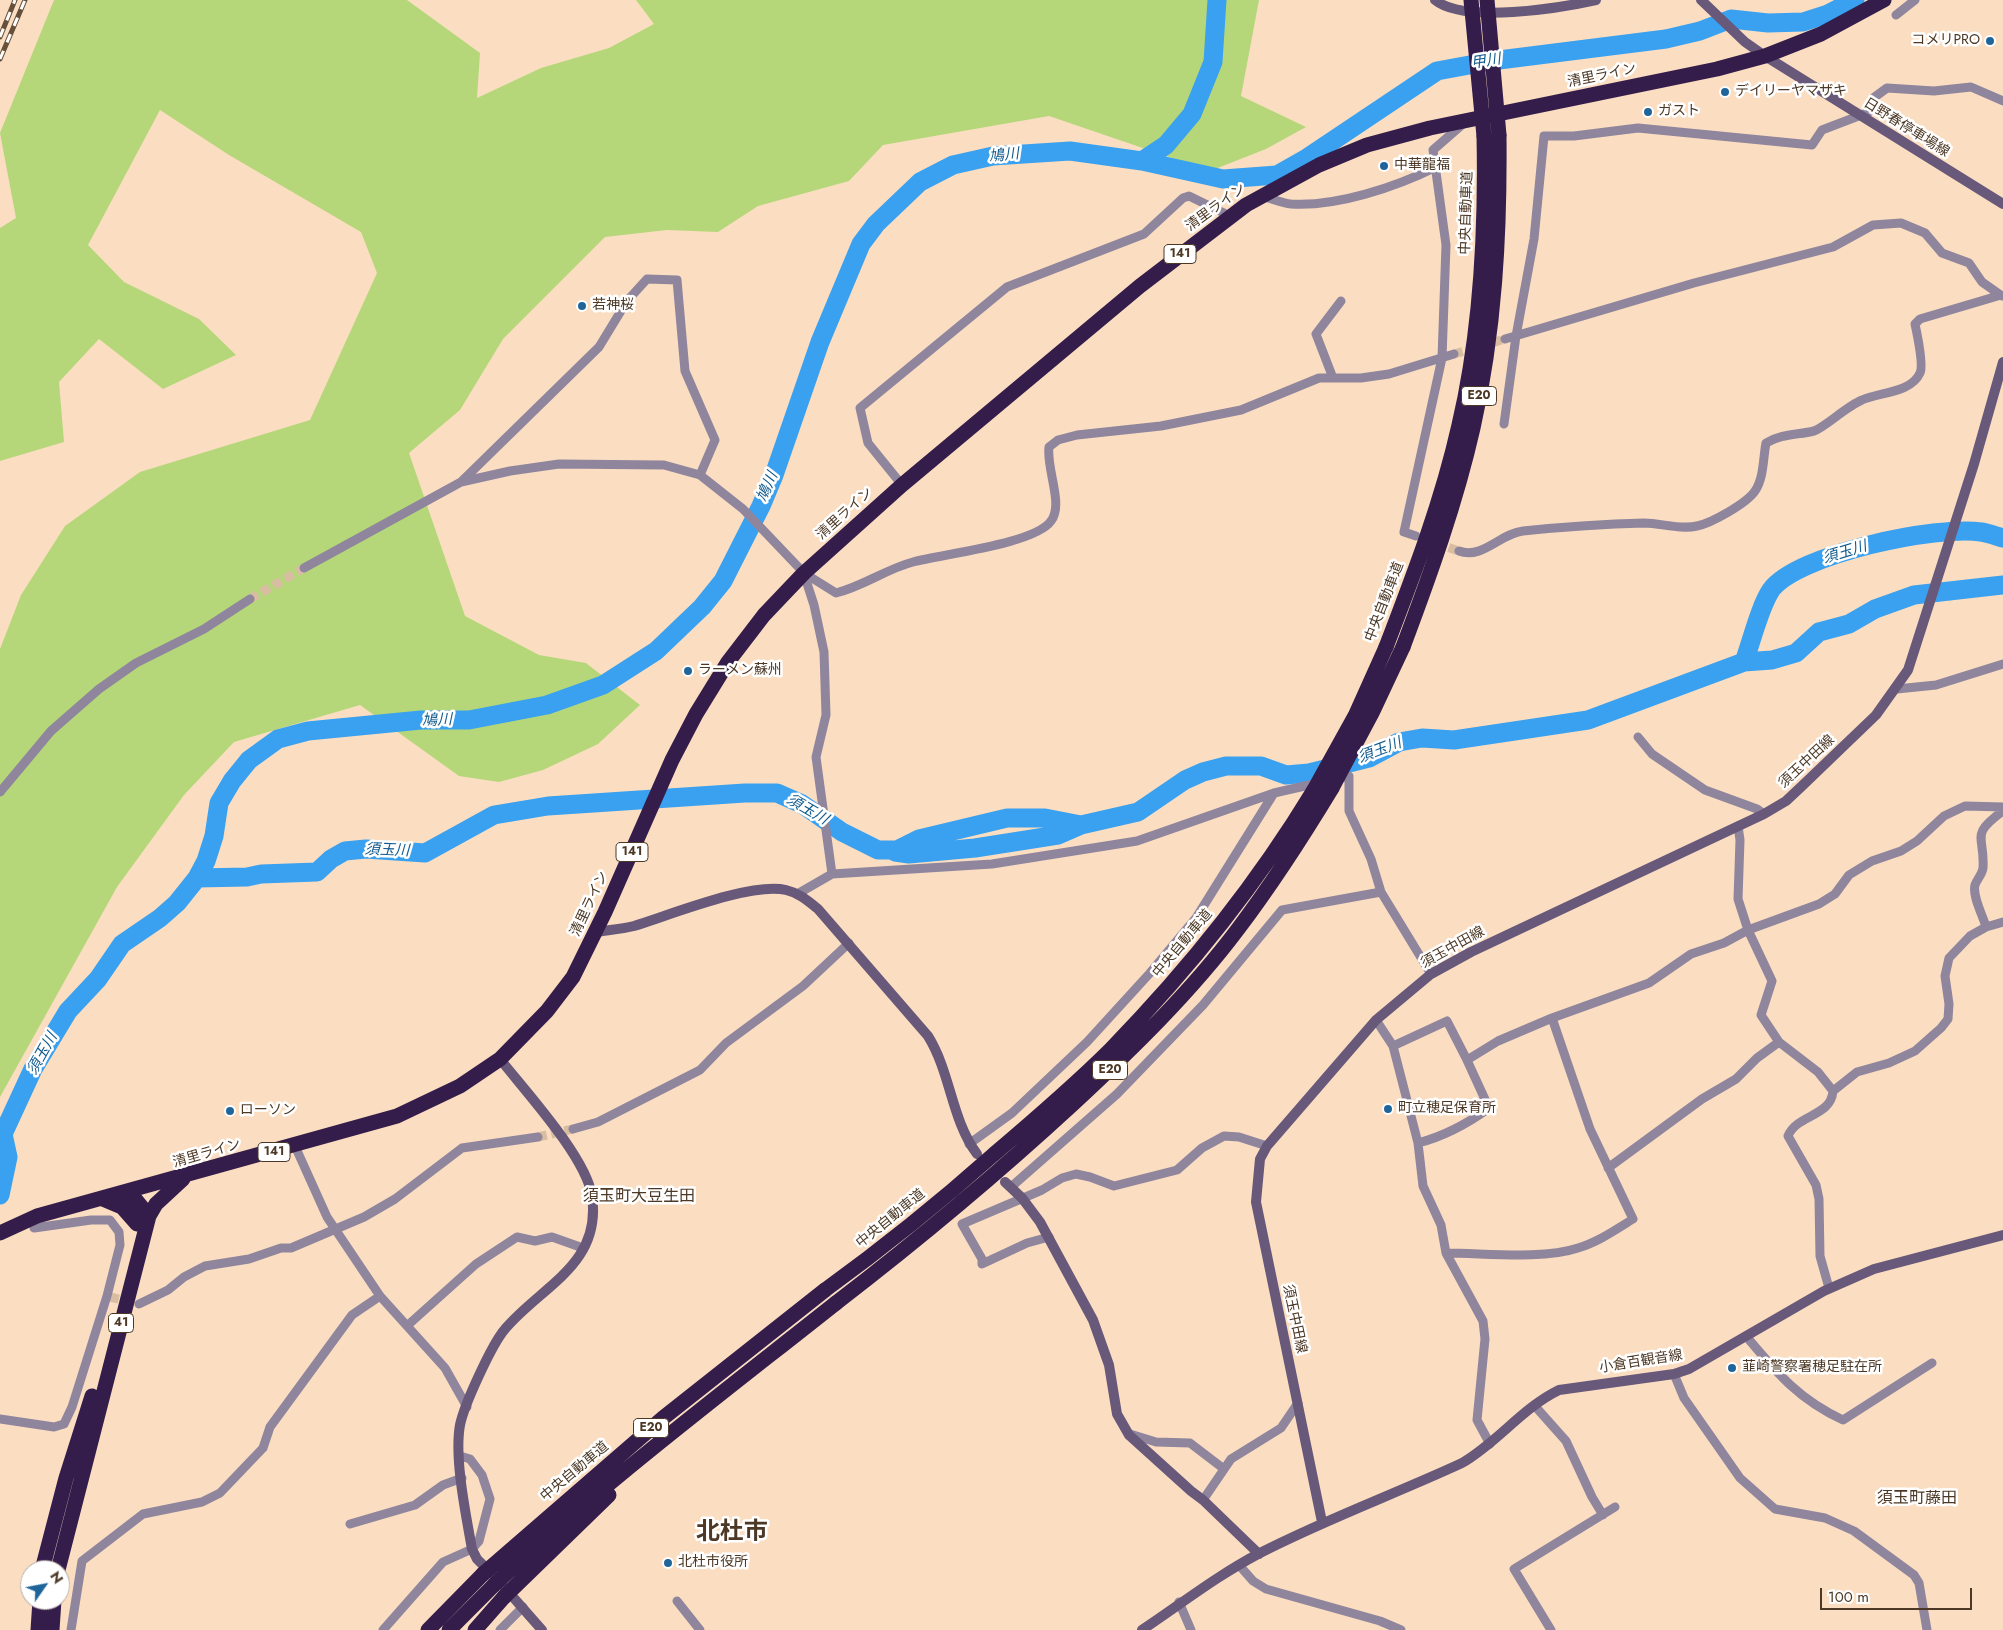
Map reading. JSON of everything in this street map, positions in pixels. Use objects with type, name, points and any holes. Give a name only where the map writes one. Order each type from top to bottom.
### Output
[{"type":"highway","name":"中央自動車道","points":[[428,1630],[483,1574],[663,1418],[825,1290],[879,1251],[971,1175],[1045,1110],[1110,1049],[1175,981],[1226,919],[1263,869],[1314,790],[1356,716],[1386,647],[1427,537],[1460,424],[1476,318],[1482,257],[1485,187],[1484,136],[1472,0]]},
{"type":"highway","name":"E20","points":[[449,1630],[548,1535],[672,1432],[836,1304],[981,1186],[1122,1059],[1185,991],[1237,930],[1275,878],[1332,788],[1372,713],[1403,648],[1435,562],[1453,506],[1475,419],[1492,317],[1497,259],[1499,135],[1487,0]]},
{"type":"highway","name":"清里ライン","points":[[0,1233],[103,1199],[397,1116],[460,1086],[500,1059],[547,1012],[573,977],[596,932],[658,791],[696,714],[728,662],[764,615],[804,573],[902,485],[1132,292],[1230,216],[1319,165],[1367,145],[1430,128],[1717,69],[1765,56],[1821,34],[1884,0]]},
{"type":"highway","name":"41","points":[[143,1216],[186,1177]]},
{"type":"highway","name":"41","points":[[73,1481],[100,1368],[143,1216],[162,1183]]},
{"type":"highway","points":[[123,1194],[136,1200],[143,1216]]},
{"type":"highway","points":[[103,1199],[143,1216]]},
{"type":"highway","points":[[475,1630],[504,1597],[672,1432]]},
{"type":"highway","points":[[45,1560],[73,1481]]},
{"type":"highway","points":[[60,1560],[73,1481]]},
{"type":"highway","points":[[38,1630],[39,1610]]},
{"type":"highway","points":[[52,1630],[53,1610]]},
{"type":"main road","points":[[1434,0],[1452,10],[1484,13],[1523,11],[1596,0]]},
{"type":"main road","name":"日野春停車場線","points":[[1702,1],[1746,42],[1765,56],[2003,204]]},
{"type":"main road","name":"須玉中田線","points":[[1322,1522],[1256,1202],[1260,1159],[1267,1146],[1376,1020],[1431,974],[1471,952],[1764,814],[1786,801],[1876,715],[1897,689],[1914,655],[2003,362]]},
{"type":"main road","points":[[596,932],[631,926],[744,892],[766,888],[784,889],[799,894],[818,909],[849,943],[928,1036],[938,1052],[959,1120],[969,1144],[977,1154]]},
{"type":"main road","points":[[500,1059],[581,1164],[592,1196],[593,1211],[583,1248],[577,1260],[565,1276],[513,1320],[500,1336],[461,1423],[460,1456],[472,1549],[477,1559],[524,1607],[542,1630]]},
{"type":"main road","points":[[1008,1185],[1022,1198],[1049,1237],[1093,1320],[1109,1365],[1118,1414],[1127,1432],[1190,1491],[1203,1500],[1259,1554]]},
{"type":"main road","name":"小倉百観音線","points":[[1322,1522],[1462,1463],[1490,1444],[1534,1405],[1552,1393],[1573,1386],[1674,1374],[1703,1363],[1829,1288],[1874,1269],[2003,1235]]},
{"type":"main road","points":[[1142,1630],[1179,1602],[1239,1565],[1322,1522]]},
{"type":"street","points":[[1896,15],[1915,0]]},
{"type":"street","points":[[1504,424],[1516,336],[1534,239],[1544,136],[1574,136],[1638,128],[1812,145],[1822,130],[1869,112],[1872,99],[1887,88],[1934,91],[1971,87],[2003,100]]},
{"type":"street","points":[[1416,536],[1404,532],[1442,358],[1446,245],[1433,150],[1466,121]]},
{"type":"street","points":[[1262,196],[1289,204],[1318,204],[1404,183],[1436,167]]},
{"type":"street","points":[[902,485],[868,443],[860,408],[1007,287],[1144,234],[1183,198],[1189,196],[1230,216]]},
{"type":"street","points":[[1505,339],[1694,283],[1833,246],[1873,226],[1901,223],[1925,233],[1942,253],[1969,263],[1982,282],[2002,295]]},
{"type":"street","points":[[304,568],[460,482],[599,347],[627,301],[647,279],[677,280],[685,370],[715,440],[700,475]]},
{"type":"street","points":[[1459,551],[1464,553],[1481,550],[1520,531],[1646,523],[1697,526],[1711,520],[1744,502],[1754,492],[1760,481],[1766,443],[1776,437],[1816,430],[1843,410],[1864,399],[1906,386],[1916,380],[1921,370],[1915,324],[1920,318],[2002,295]]},
{"type":"street","points":[[1334,378],[1316,334],[1341,301]]},
{"type":"street","points":[[460,482],[510,471],[559,464],[664,465],[700,475],[743,509],[804,573],[836,593],[854,589],[890,569],[914,561],[989,546],[1043,529],[1051,522],[1056,512],[1047,457],[1048,447],[1058,440],[1077,435],[1161,426],[1241,410],[1319,378],[1361,378],[1389,374],[1454,354]]},
{"type":"street","points":[[804,573],[814,606],[824,652],[826,715],[816,757],[832,874]]},
{"type":"street","points":[[0,792],[51,731],[99,689],[136,663],[204,628],[250,599]]},
{"type":"street","points":[[1897,689],[1936,685],[2003,664]]},
{"type":"street","points":[[1638,737],[1652,754],[1705,790],[1757,808],[1764,814]]},
{"type":"street","points":[[799,894],[832,874],[992,864],[1138,841],[1274,793],[1349,776],[1349,811],[1372,859],[1381,892],[1431,974]]},
{"type":"street","points":[[969,1144],[1019,1106],[1087,1042],[1150,974],[1196,918],[1274,793]]},
{"type":"street","points":[[1467,1060],[1498,1041],[1552,1018],[1649,983],[1691,954],[1724,943],[1748,930],[1830,899],[1849,875],[1872,861],[1901,851],[1917,841],[1944,816],[1965,806],[2003,809]]},
{"type":"street","points":[[1986,927],[1975,893],[1975,886],[1983,868],[1979,839],[1984,827],[2003,809]]},
{"type":"street","points":[[1738,826],[1740,849],[1738,899],[1748,930],[1772,981],[1761,1015],[1779,1042],[1818,1072],[1834,1091]]},
{"type":"street","points":[[1008,1185],[1117,1094],[1203,1005],[1282,910],[1381,892]]},
{"type":"street","points":[[1829,1288],[1820,1256],[1819,1199],[1816,1185],[1788,1136],[1792,1128],[1826,1108],[1833,1100],[1834,1091],[1857,1072],[1889,1063],[1915,1051],[1941,1028],[1948,1019],[1949,1004],[1945,976],[1949,958],[1970,936],[1986,927],[2003,922]]},
{"type":"street","points":[[573,1129],[598,1122],[700,1070],[726,1043],[803,986],[849,943]]},
{"type":"street","points":[[1446,1252],[1554,1254],[1602,1239],[1633,1219],[1590,1129],[1552,1018]]},
{"type":"street","points":[[1376,1020],[1393,1046],[1418,1143],[1424,1186],[1441,1225],[1446,1252],[1483,1321],[1485,1339],[1477,1420],[1490,1444]]},
{"type":"street","points":[[1393,1046],[1447,1021],[1489,1108],[1470,1122],[1439,1137],[1418,1143]]},
{"type":"street","points":[[1608,1168],[1702,1099],[1736,1078],[1757,1058],[1779,1042]]},
{"type":"street","points":[[1049,1237],[1027,1243],[982,1264],[982,1259],[962,1224],[1042,1190],[1062,1178],[1076,1174],[1114,1186],[1177,1170],[1202,1148],[1224,1136],[1239,1137],[1267,1146]]},
{"type":"street","points":[[139,1304],[168,1290],[184,1277],[205,1266],[249,1259],[281,1248],[291,1248],[364,1217],[395,1199],[462,1148],[538,1137]]},
{"type":"street","points":[[295,1146],[310,1185],[334,1229],[380,1296],[445,1368],[467,1407]]},
{"type":"street","points":[[0,1419],[54,1428],[64,1424],[72,1407],[109,1297],[120,1245],[116,1225],[110,1220],[36,1222]]},
{"type":"street","points":[[408,1326],[476,1264],[517,1237],[535,1241],[552,1237],[583,1248]]},
{"type":"street","points":[[71,1630],[82,1561],[143,1514],[202,1502],[220,1493],[263,1448],[270,1427],[352,1315],[380,1296]]},
{"type":"street","points":[[1746,1336],[1781,1378],[1822,1410],[1842,1420],[1932,1363]]},
{"type":"street","points":[[1674,1374],[1684,1398],[1740,1478],[1775,1509],[1825,1518],[1854,1531],[1914,1575],[1922,1596],[1927,1630]]},
{"type":"street","points":[[1203,1500],[1231,1459],[1245,1448],[1281,1428],[1298,1403]]},
{"type":"street","points":[[1534,1405],[1566,1441],[1592,1498],[1603,1515]]},
{"type":"street","points":[[1127,1432],[1156,1442],[1190,1443],[1224,1469]]},
{"type":"street","points":[[383,1630],[442,1562],[472,1549],[479,1540],[490,1499],[482,1475],[470,1459],[460,1456]]},
{"type":"street","points":[[350,1524],[414,1505],[443,1485],[454,1479],[462,1478]]},
{"type":"street","points":[[1551,1630],[1514,1569],[1615,1507]]},
{"type":"street","points":[[1239,1565],[1252,1581],[1266,1589],[1380,1621],[1401,1630]]},
{"type":"street","points":[[677,1602],[700,1630]]},
{"type":"street","points":[[1179,1602],[1192,1630]]},
{"type":"street","points":[[500,1630],[524,1607]]},
{"type":"green space","points":[[54,0],[407,0],[480,53],[477,98],[541,68],[609,48],[654,24],[636,0],[1259,0],[1241,96],[1306,127],[1266,149],[1210,171],[1049,116],[883,145],[849,181],[758,206],[718,232],[667,230],[605,237],[503,339],[460,410],[409,453],[465,616],[539,655],[586,663],[640,705],[598,744],[543,770],[499,782],[459,776],[360,705],[234,742],[184,795],[117,887],[0,1097],[0,649],[21,595],[65,526],[140,472],[310,420],[377,273],[361,232],[229,155],[160,110],[88,245],[124,282],[199,319],[236,355],[163,389],[99,339],[59,382],[64,442],[0,461],[0,228],[16,218],[0,133]]},
{"type":"waterway","name":"鳩川","points":[[1142,161],[1166,145],[1192,114],[1213,62],[1217,0]]},
{"type":"waterway","name":"鳩川","points":[[0,1195],[8,1157],[3,1134],[33,1069],[68,1011],[98,979],[122,944],[160,918],[177,903],[197,878],[206,861],[214,836],[219,803],[232,781],[249,760],[278,739],[308,731],[421,720],[469,720],[547,705],[603,685],[656,651],[702,607],[723,581],[761,506],[774,475],[820,342],[861,244],[876,224],[920,182],[953,165],[993,156],[1070,151],[1142,161],[1223,179],[1277,175],[1307,158],[1437,71],[1491,61],[1666,39],[1700,31],[1731,19],[1768,23],[1803,22],[1828,14],[1855,0]]},
{"type":"waterway","name":"須玉川","points":[[1744,662],[1759,615],[1771,590],[1786,577],[1809,565],[1870,545],[1934,533],[1981,532],[2003,538]]},
{"type":"waterway","name":"須玉川","points":[[197,878],[317,872],[331,859],[345,851],[366,849],[425,853],[494,815],[548,806],[745,793],[777,793],[802,804],[842,832],[878,850],[897,850],[919,839],[1007,818],[1045,818],[1081,825],[1138,812],[1185,780],[1203,772],[1226,766],[1261,766],[1286,775],[1309,773],[1369,758],[1399,742],[1422,738],[1454,740],[1588,720],[1744,662],[1772,660],[1796,653],[1819,632],[1849,624],[1875,609],[1914,595],[2003,585]]},
{"type":"waterway","name":"須玉川","points":[[895,852],[909,854],[975,848],[1058,835],[1081,825]]},
{"type":"waterway","name":"須玉川","points":[[0,1137],[3,1134]]},
{"type":"tunnel","points":[[1454,354],[1505,339]]},
{"type":"tunnel","points":[[1436,543],[1459,551]]},
{"type":"tunnel","points":[[250,599],[304,568]]},
{"type":"tunnel","points":[[538,1137],[573,1129]]},
{"type":"tunnel","points":[[110,1297],[131,1302]]},
{"type":"railway","points":[[0,37],[15,0]]},
{"type":"railway","points":[[0,59],[25,0]]},
{"type":"place","name":"コメリPRO","points":[[1990,41]]},
{"type":"place","name":"デイリーヤマザキ","points":[[1725,92]]},
{"type":"place","name":"ガスト","points":[[1648,112]]},
{"type":"place","name":"中華龍福","points":[[1384,166]]},
{"type":"place","name":"若神桜","points":[[582,306]]},
{"type":"place","name":"ラーメン蘇州","points":[[688,671]]},
{"type":"place","name":"町立穂足保育所","points":[[1388,1109]]},
{"type":"place","name":"ローソン","points":[[230,1111]]},
{"type":"place","name":"韮崎警察署穂足駐在所","points":[[1732,1368]]},
{"type":"place","name":"北杜市役所","points":[[668,1563]]},
{"type":"district","name":"須玉町大豆生田","points":[[639,1197]]},
{"type":"district","name":"須玉町藤田","points":[[1917,1499]]},
{"type":"district","name":"北杜市","points":[[732,1533]]},
{"type":"water label","name":"甲川","points":[[1486,62]]}]
